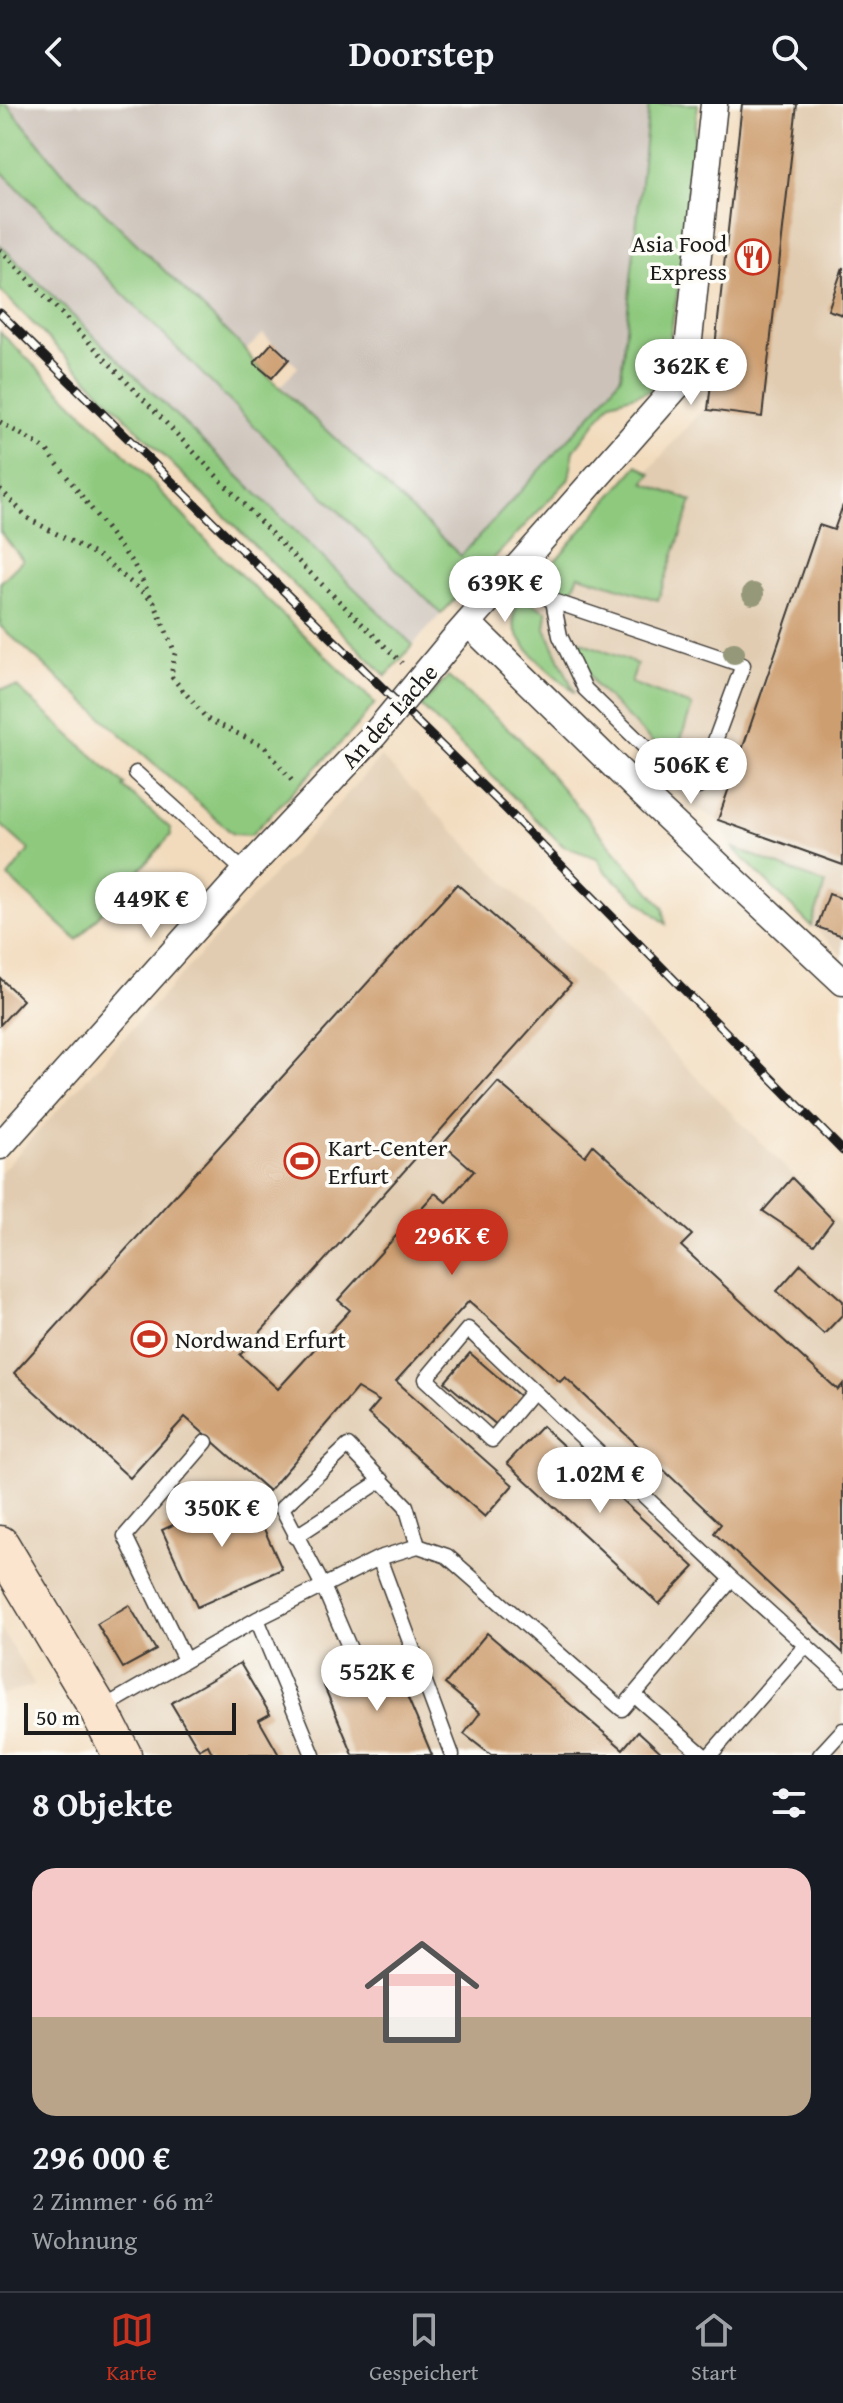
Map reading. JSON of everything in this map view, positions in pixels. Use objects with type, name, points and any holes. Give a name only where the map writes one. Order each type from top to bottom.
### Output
[{"type":"main road","points":[[0,1545],[99,1710],[122,1755]]},
{"type":"street","name":"An der Lache","points":[[0,1146],[245,872],[375,734],[468,623],[685,377],[714,104]]},
{"type":"street","points":[[468,623],[652,803],[843,982]]},
{"type":"lane","points":[[513,572],[553,601],[743,665],[698,787],[688,789],[585,689],[560,636],[553,601]]},
{"type":"lane","points":[[136,773],[245,872]]},
{"type":"lane","points":[[533,1391],[492,1440],[426,1379],[468,1329],[732,1579],[843,1679]]},
{"type":"lane","points":[[185,1660],[125,1536],[206,1442]]},
{"type":"lane","points":[[356,1663],[323,1586],[282,1508],[348,1446],[406,1506],[418,1546]]},
{"type":"lane","points":[[295,1537],[382,1480]]},
{"type":"lane","points":[[99,1710],[257,1619],[379,1558],[418,1546],[447,1556],[622,1709],[732,1579]]},
{"type":"lane","points":[[379,1558],[452,1755]]},
{"type":"lane","points":[[257,1619],[313,1755]]},
{"type":"lane","points":[[710,1755],[806,1645]]},
{"type":"lane","points":[[634,1695],[703,1755]]},
{"type":"lane","points":[[820,1755],[843,1730]]},
{"type":"path","points":[[0,249],[293,556],[420,681]]},
{"type":"path","points":[[0,422],[46,449],[134,565],[154,602],[175,653],[171,676],[207,719],[264,746],[298,789]]},
{"type":"path","points":[[0,489],[29,519],[102,558],[154,602]]},
{"type":"shaded area","points":[[7,104],[649,104],[621,376],[597,408],[461,556],[281,386],[298,367],[263,334],[246,350],[62,171]]},
{"type":"shaded area","points":[[739,104],[843,104],[843,956],[732,847],[718,820],[693,807],[532,654],[523,615],[705,406]]},
{"type":"shaded area","points":[[0,170],[441,614],[413,645],[0,245]]},
{"type":"shaded area","points":[[381,757],[843,1226],[843,1755],[140,1755],[97,1674],[0,1510],[0,1173]]},
{"type":"shaded area","points":[[0,1627],[35,1685],[0,1695]]},
{"type":"green space","points":[[0,104],[7,104],[62,171],[246,350],[254,363],[461,556],[597,408],[621,376],[649,104],[698,104],[677,296],[665,366],[649,391],[611,402],[574,450],[569,479],[441,614],[0,170]]},
{"type":"green space","points":[[0,245],[413,645],[386,676],[0,290]]},
{"type":"green space","points":[[0,332],[133,462],[219,554],[375,703],[356,727],[251,835],[233,834],[0,626],[0,583],[23,560],[0,532]]},
{"type":"green space","points":[[638,465],[651,474],[644,483],[692,501],[658,600],[579,575],[571,593],[542,576]]},
{"type":"green space","points":[[520,601],[528,601],[547,612],[545,628],[575,693],[535,657],[518,635],[514,613]]},
{"type":"green space","points":[[572,638],[637,664],[631,683],[692,706],[673,763],[595,685]]},
{"type":"green space","points":[[448,677],[519,738],[663,907],[666,924],[605,871],[597,858],[563,846],[421,706]]},
{"type":"green space","points":[[17,687],[170,828],[171,835],[77,940],[8,877],[29,850],[0,824],[0,689]]},
{"type":"green space","points":[[732,847],[826,884],[811,926]]},
{"type":"building","name":"Asia Food Express","points":[[742,104],[797,104],[762,417],[708,410]]},
{"type":"building","points":[[843,267],[843,315],[828,310]]},
{"type":"building","points":[[272,343],[289,359],[272,378],[254,363]]},
{"type":"building","points":[[843,505],[843,865],[718,820],[819,525],[834,530]]},
{"type":"building","points":[[457,884],[571,984],[240,1355],[278,1389],[350,1310],[338,1300],[435,1193],[446,1202],[474,1171],[443,1144],[498,1082],[585,1156],[593,1145],[692,1235],[681,1246],[838,1390],[843,1384],[843,1653],[714,1533],[721,1524],[565,1377],[560,1382],[469,1301],[396,1381],[513,1485],[485,1517],[368,1414],[379,1401],[357,1388],[269,1491],[185,1417],[130,1478],[14,1373]]},
{"type":"building","points":[[829,894],[843,899],[843,936],[817,927]]},
{"type":"building","points":[[0,978],[23,1000],[0,1025]]},
{"type":"building","points":[[792,1178],[833,1220],[814,1245],[763,1211]]},
{"type":"building","points":[[801,1264],[843,1301],[843,1314],[824,1334],[777,1291]]},
{"type":"building","points":[[470,1353],[522,1398],[498,1426],[445,1382]]},
{"type":"building","points":[[542,1426],[694,1567],[659,1604],[507,1463]]},
{"type":"building","points":[[247,1491],[282,1569],[197,1607],[162,1530]]},
{"type":"building","points":[[129,1605],[156,1650],[123,1668],[97,1624]]},
{"type":"building","points":[[487,1633],[623,1749],[638,1731],[664,1755],[491,1755],[464,1734],[480,1713],[445,1684]]},
{"type":"building","points":[[391,1658],[432,1755],[353,1755],[324,1686]]},
{"type":"building","points":[[240,1663],[270,1714],[259,1720],[279,1755],[213,1755],[208,1745],[199,1750],[171,1703]]},
{"type":"railway","points":[[0,313],[504,807],[843,1151]]},
{"type":"place","name":"Asia Food Express","points":[[753,257]]},
{"type":"place","name":"Kart-Center Erfurt","points":[[302,1161]]},
{"type":"place","name":"Nordwand Erfurt","points":[[149,1339]]}]
